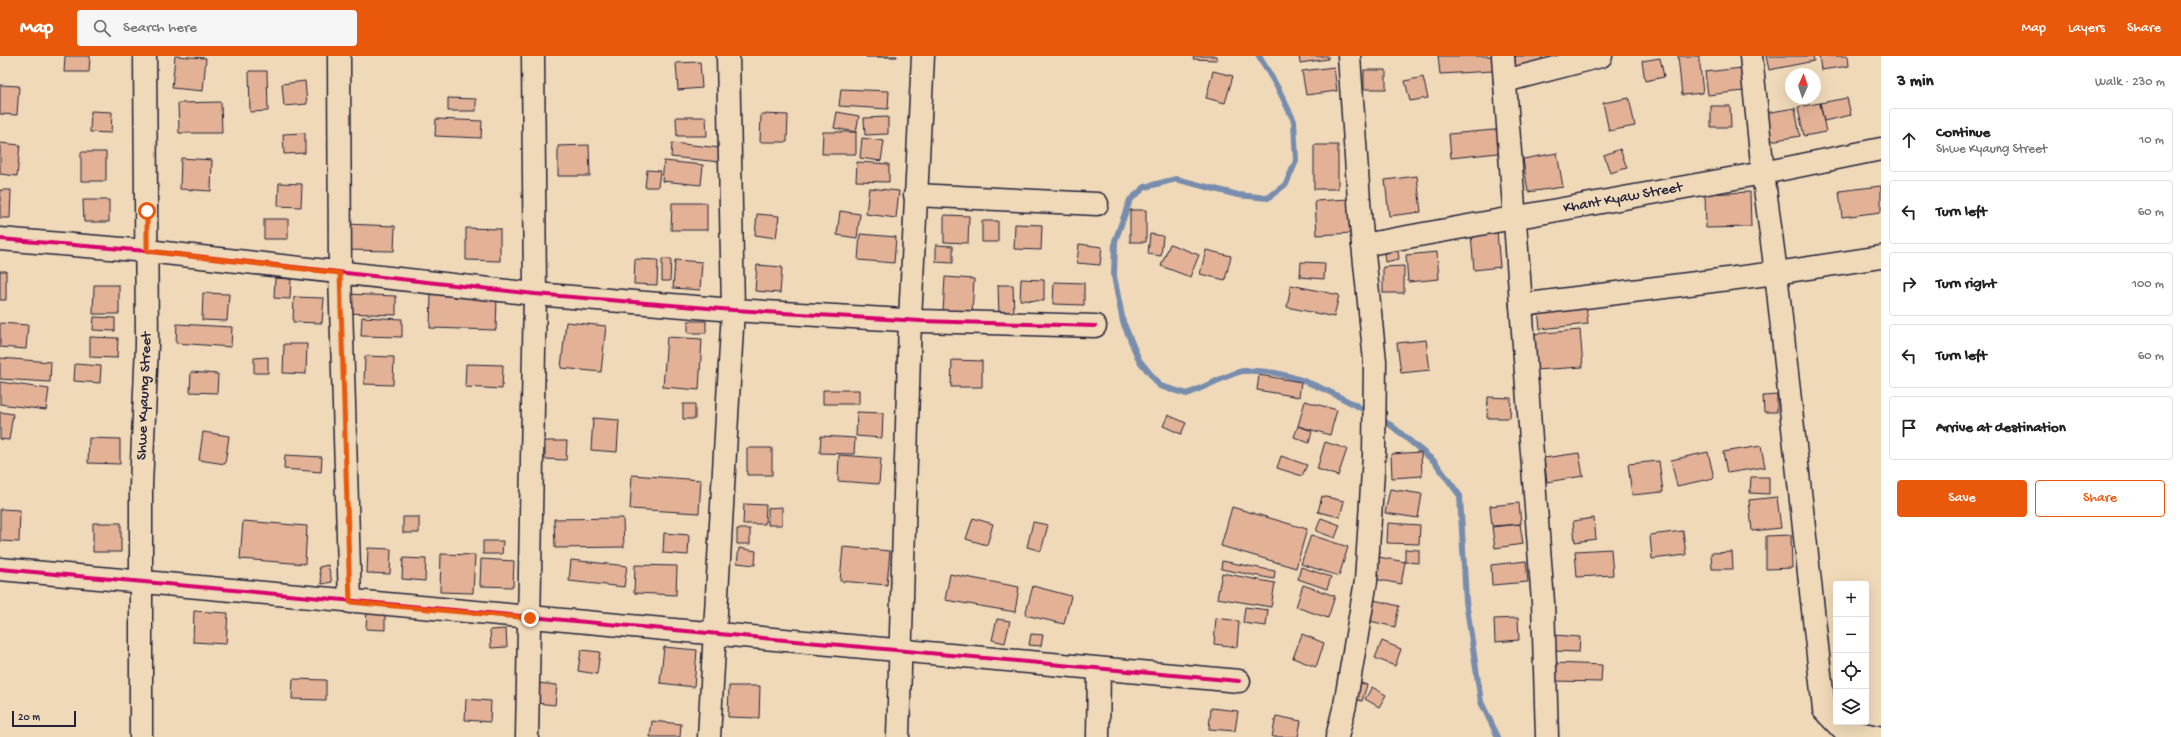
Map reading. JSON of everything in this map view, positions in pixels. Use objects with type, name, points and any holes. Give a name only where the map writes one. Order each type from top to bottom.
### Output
[{"type":"street","name":"Shwe Kyaung Street","points":[[140,737],[142,486],[147,344],[145,56]]},
{"type":"street","points":[[339,56],[340,273],[350,602]]},
{"type":"street","points":[[527,737],[535,294],[532,56]]},
{"type":"street","points":[[709,737],[733,310],[728,56]]},
{"type":"street","points":[[898,737],[910,320],[923,56]]},
{"type":"street","points":[[1337,737],[1345,705],[1366,581],[1374,455],[1375,362],[1363,245],[1349,56]]},
{"type":"street","points":[[1503,56],[1516,217],[1543,602],[1547,737]]},
{"type":"street","points":[[1505,81],[1601,56]]},
{"type":"street","points":[[1751,56],[1762,173],[1776,274],[1824,710],[1843,730],[1878,737]]},
{"type":"street","name":"Khant Kyaw Street","points":[[1363,245],[1762,173],[1881,148]]},
{"type":"street","points":[[915,196],[1097,204]]},
{"type":"street","points":[[0,239],[147,251],[535,294],[733,310],[910,320],[1095,326]]},
{"type":"street","points":[[1521,305],[1776,274],[1881,257]]},
{"type":"street","points":[[0,569],[714,635],[1239,681]]},
{"type":"street","points":[[1098,737],[1099,669]]},
{"type":"building","points":[[65,56],[90,56],[89,72],[64,72]]},
{"type":"building","points":[[175,56],[206,58],[203,91],[172,88]]},
{"type":"building","points":[[897,56],[897,57],[866,57]]},
{"type":"building","points":[[1194,56],[1217,56],[1217,60],[1193,59]]},
{"type":"building","points":[[1299,56],[1328,56],[1328,59],[1300,63]]},
{"type":"building","points":[[1438,56],[1492,56],[1493,71],[1440,74]]},
{"type":"building","points":[[1515,56],[1542,56],[1542,68],[1515,69]]},
{"type":"building","points":[[1678,56],[1699,56],[1703,93],[1682,95]]},
{"type":"building","points":[[1766,56],[1813,56],[1814,61],[1769,70]]},
{"type":"building","points":[[1819,56],[1848,56],[1849,66],[1821,70]]},
{"type":"building","points":[[1660,58],[1664,77],[1645,81],[1642,61]]},
{"type":"building","points":[[700,62],[702,88],[678,90],[676,63]]},
{"type":"building","points":[[1334,67],[1337,91],[1306,95],[1302,71]]},
{"type":"building","points":[[1742,68],[1744,91],[1708,95],[1705,72]]},
{"type":"building","points":[[1364,70],[1386,70],[1386,89],[1364,89]]},
{"type":"building","points":[[249,71],[267,71],[268,111],[250,112]]},
{"type":"building","points":[[1213,71],[1233,76],[1225,103],[1206,98]]},
{"type":"building","points":[[1423,77],[1428,98],[1410,101],[1405,81]]},
{"type":"building","points":[[305,81],[307,104],[284,106],[282,84]]},
{"type":"building","points":[[0,85],[19,86],[17,115],[0,114]]},
{"type":"building","points":[[841,89],[889,91],[888,109],[839,106]]},
{"type":"building","points":[[448,98],[476,99],[476,111],[448,111]]},
{"type":"building","points":[[1629,98],[1635,126],[1609,131],[1603,103]]},
{"type":"building","points":[[1847,98],[1851,115],[1824,121],[1821,103]]},
{"type":"building","points":[[221,102],[222,133],[179,133],[178,103]]},
{"type":"building","points":[[1820,104],[1826,132],[1804,136],[1798,107]]},
{"type":"building","points":[[1711,106],[1730,106],[1731,127],[1711,127]]},
{"type":"building","points":[[1795,108],[1800,136],[1770,141],[1765,113]]},
{"type":"building","points":[[91,111],[112,112],[111,133],[90,132]]},
{"type":"building","points":[[837,112],[859,116],[856,132],[834,128]]},
{"type":"building","points":[[761,114],[788,115],[787,142],[760,142]]},
{"type":"building","points":[[676,117],[706,117],[707,136],[677,136]]},
{"type":"building","points":[[888,117],[888,134],[865,135],[864,118]]},
{"type":"building","points":[[436,119],[482,121],[481,138],[435,136]]},
{"type":"building","points":[[1505,129],[1507,152],[1451,158],[1449,134]]},
{"type":"building","points":[[823,132],[856,132],[856,154],[822,154]]},
{"type":"building","points":[[305,133],[305,153],[284,154],[283,134]]},
{"type":"building","points":[[862,138],[884,141],[881,161],[860,158]]},
{"type":"building","points":[[0,143],[20,145],[17,176],[0,174]]},
{"type":"building","points":[[672,143],[721,148],[720,162],[671,157]]},
{"type":"building","points":[[589,145],[590,176],[558,176],[558,146]]},
{"type":"building","points":[[1314,145],[1338,145],[1338,189],[1314,189]]},
{"type":"building","points":[[1620,149],[1627,168],[1610,173],[1604,155]]},
{"type":"building","points":[[81,152],[106,152],[106,181],[81,181]]},
{"type":"building","points":[[1557,153],[1563,187],[1528,192],[1523,159]]},
{"type":"building","points":[[181,158],[212,160],[211,191],[180,189]]},
{"type":"building","points":[[664,161],[703,165],[701,185],[662,181]]},
{"type":"building","points":[[857,162],[889,164],[889,182],[856,181]]},
{"type":"building","points":[[647,170],[660,171],[658,187],[645,187]]},
{"type":"building","points":[[1417,176],[1421,212],[1389,216],[1385,180]]},
{"type":"building","points":[[279,183],[302,184],[301,207],[278,206]]},
{"type":"building","points":[[1881,186],[1881,212],[1842,217],[1839,191]]},
{"type":"building","points":[[869,188],[899,191],[896,218],[866,214]]},
{"type":"building","points":[[0,190],[11,190],[10,218],[0,218]]},
{"type":"building","points":[[1750,192],[1751,227],[1706,228],[1705,194]]},
{"type":"building","points":[[1350,199],[1352,233],[1317,235],[1315,201]]},
{"type":"building","points":[[83,200],[109,200],[109,222],[84,222]]},
{"type":"building","points":[[672,203],[707,203],[707,230],[671,230]]},
{"type":"building","points":[[1130,210],[1146,210],[1146,242],[1130,242]]},
{"type":"building","points":[[840,211],[860,214],[857,238],[837,235]]},
{"type":"building","points":[[757,214],[779,216],[776,238],[755,235]]},
{"type":"building","points":[[944,215],[969,216],[968,243],[944,242]]},
{"type":"building","points":[[264,219],[288,219],[288,239],[264,239]]},
{"type":"building","points":[[982,221],[998,221],[998,242],[982,242]]},
{"type":"building","points":[[345,224],[395,226],[394,251],[344,250]]},
{"type":"building","points":[[1015,224],[1042,225],[1041,250],[1014,249]]},
{"type":"building","points":[[466,228],[500,229],[500,261],[466,260]]},
{"type":"building","points":[[1497,231],[1500,267],[1474,270],[1471,234]]},
{"type":"building","points":[[860,234],[896,237],[894,263],[858,260]]},
{"type":"building","points":[[1150,234],[1163,236],[1161,256],[1148,254]]},
{"type":"building","points":[[1079,244],[1102,247],[1100,265],[1077,263]]},
{"type":"building","points":[[1170,244],[1199,255],[1190,277],[1161,266]]},
{"type":"building","points":[[936,245],[953,246],[953,263],[936,262]]},
{"type":"building","points":[[1206,250],[1231,256],[1225,280],[1200,274]]},
{"type":"building","points":[[1398,251],[1399,259],[1385,262],[1384,253]]},
{"type":"building","points":[[1437,252],[1439,279],[1408,282],[1406,255]]},
{"type":"building","points":[[635,259],[658,260],[657,285],[634,284]]},
{"type":"building","points":[[662,259],[671,259],[670,281],[662,281]]},
{"type":"building","points":[[675,260],[702,262],[700,290],[673,288]]},
{"type":"building","points":[[1301,262],[1325,263],[1324,279],[1300,277]]},
{"type":"building","points":[[757,265],[782,267],[780,293],[755,291]]},
{"type":"building","points":[[1404,266],[1404,293],[1383,293],[1383,267]]},
{"type":"building","points":[[0,271],[6,271],[6,300],[0,300]]},
{"type":"building","points":[[945,277],[974,279],[972,314],[943,312]]},
{"type":"building","points":[[275,278],[291,279],[290,299],[274,298]]},
{"type":"building","points":[[1021,279],[1044,280],[1044,301],[1020,300]]},
{"type":"building","points":[[1054,282],[1084,283],[1084,305],[1053,304]]},
{"type":"building","points":[[94,285],[119,285],[119,314],[93,314]]},
{"type":"building","points":[[998,285],[1013,285],[1014,315],[999,316]]},
{"type":"building","points":[[1291,285],[1339,295],[1334,317],[1287,307]]},
{"type":"building","points":[[203,293],[229,294],[227,321],[202,320]]},
{"type":"building","points":[[345,294],[396,296],[396,315],[345,313]]},
{"type":"building","points":[[431,294],[497,295],[496,330],[430,328]]},
{"type":"building","points":[[294,297],[324,298],[322,323],[293,322]]},
{"type":"building","points":[[1586,305],[1588,324],[1540,329],[1538,310]]},
{"type":"building","points":[[94,317],[115,318],[115,331],[93,330]]},
{"type":"building","points":[[362,317],[402,319],[402,337],[361,336]]},
{"type":"building","points":[[688,321],[706,321],[706,333],[688,333]]},
{"type":"building","points":[[566,322],[606,326],[601,372],[561,368]]},
{"type":"building","points":[[0,323],[28,325],[26,349],[0,347]]},
{"type":"building","points":[[177,324],[232,327],[231,347],[176,343]]},
{"type":"building","points":[[1580,330],[1583,367],[1534,370],[1532,334]]},
{"type":"building","points":[[90,337],[118,338],[117,358],[90,357]]},
{"type":"building","points":[[667,337],[702,339],[699,390],[663,387]]},
{"type":"building","points":[[1426,340],[1430,370],[1401,373],[1397,343]]},
{"type":"building","points":[[284,344],[307,344],[306,374],[283,373]]},
{"type":"building","points":[[365,356],[394,357],[393,385],[364,384]]},
{"type":"building","points":[[268,357],[268,373],[254,373],[254,358]]},
{"type":"building","points":[[0,358],[51,362],[50,382],[0,379]]},
{"type":"building","points":[[952,360],[982,361],[982,387],[951,387]]},
{"type":"building","points":[[75,364],[101,366],[100,383],[74,381]]},
{"type":"building","points":[[466,364],[503,365],[502,389],[465,387]]},
{"type":"building","points":[[191,372],[218,374],[217,393],[190,392]]},
{"type":"building","points":[[1259,375],[1301,382],[1299,397],[1257,390]]},
{"type":"building","points":[[0,382],[49,389],[46,410],[0,404]]},
{"type":"building","points":[[823,390],[859,390],[859,404],[823,404]]},
{"type":"building","points":[[1777,395],[1777,412],[1764,412],[1763,396]]},
{"type":"building","points":[[1488,397],[1511,398],[1510,418],[1487,418]]},
{"type":"building","points":[[1305,401],[1337,410],[1330,435],[1298,426]]},
{"type":"building","points":[[683,404],[695,404],[695,419],[683,419]]},
{"type":"building","points":[[0,412],[13,414],[9,440],[0,439]]},
{"type":"building","points":[[857,412],[883,413],[882,438],[856,436]]},
{"type":"building","points":[[1168,415],[1186,423],[1181,434],[1163,426]]},
{"type":"building","points":[[593,418],[619,420],[617,452],[591,450]]},
{"type":"building","points":[[1298,426],[1312,431],[1309,443],[1294,437]]},
{"type":"building","points":[[203,432],[229,436],[225,464],[199,460]]},
{"type":"building","points":[[821,436],[855,438],[854,454],[820,453]]},
{"type":"building","points":[[89,438],[120,439],[120,464],[88,463]]},
{"type":"building","points":[[545,441],[567,441],[566,460],[545,459]]},
{"type":"building","points":[[1325,442],[1347,449],[1338,476],[1317,469]]},
{"type":"building","points":[[1761,446],[1765,467],[1727,473],[1723,452]]},
{"type":"building","points":[[747,448],[772,448],[772,475],[747,475]]},
{"type":"building","points":[[1421,452],[1422,476],[1392,478],[1391,454]]},
{"type":"building","points":[[1708,452],[1714,478],[1677,486],[1671,460]]},
{"type":"building","points":[[1579,453],[1583,476],[1547,482],[1544,458]]},
{"type":"building","points":[[285,455],[322,457],[321,472],[284,469]]},
{"type":"building","points":[[839,455],[881,458],[879,484],[838,481]]},
{"type":"building","points":[[1281,456],[1307,465],[1302,476],[1277,468]]},
{"type":"building","points":[[1659,461],[1663,492],[1632,495],[1628,464]]},
{"type":"building","points":[[632,475],[701,480],[699,513],[630,509]]},
{"type":"building","points":[[1751,477],[1769,477],[1769,494],[1750,493]]},
{"type":"building","points":[[1390,489],[1422,494],[1418,518],[1385,513]]},
{"type":"building","points":[[1322,496],[1344,501],[1340,517],[1318,512]]},
{"type":"building","points":[[1777,497],[1781,528],[1752,531],[1749,500]]},
{"type":"building","points":[[1519,503],[1521,524],[1492,526],[1490,506]]},
{"type":"building","points":[[744,504],[766,505],[765,524],[743,524]]},
{"type":"building","points":[[782,507],[782,525],[768,525],[768,508]]},
{"type":"building","points":[[1232,507],[1307,529],[1296,568],[1221,546]]},
{"type":"building","points":[[0,509],[20,510],[19,542],[0,541]]},
{"type":"building","points":[[403,517],[419,517],[419,533],[403,533]]},
{"type":"building","points":[[623,518],[624,547],[555,548],[554,519]]},
{"type":"building","points":[[973,518],[993,524],[987,545],[966,539]]},
{"type":"building","points":[[1321,518],[1340,525],[1335,538],[1316,531]]},
{"type":"building","points":[[1594,518],[1596,539],[1575,542],[1573,521]]},
{"type":"building","points":[[243,521],[307,526],[305,564],[240,559]]},
{"type":"building","points":[[1033,522],[1048,525],[1041,551],[1027,547]]},
{"type":"building","points":[[93,523],[121,523],[121,552],[93,552]]},
{"type":"building","points":[[1388,523],[1420,525],[1419,544],[1387,543]]},
{"type":"building","points":[[1520,524],[1523,544],[1495,548],[1492,527]]},
{"type":"building","points":[[737,529],[750,529],[750,544],[737,544]]},
{"type":"building","points":[[1683,531],[1686,555],[1652,559],[1650,535]]},
{"type":"building","points":[[664,533],[689,535],[688,555],[663,553]]},
{"type":"building","points":[[1311,535],[1348,547],[1339,576],[1301,564]]},
{"type":"building","points":[[1791,535],[1792,568],[1766,569],[1766,536]]},
{"type":"building","points":[[483,541],[503,541],[502,554],[483,554]]},
{"type":"building","points":[[843,547],[890,551],[887,585],[840,581]]},
{"type":"building","points":[[368,548],[391,549],[390,574],[367,573]]},
{"type":"building","points":[[739,548],[756,551],[755,565],[737,563]]},
{"type":"building","points":[[1405,549],[1419,550],[1419,563],[1405,562]]},
{"type":"building","points":[[1611,549],[1613,575],[1577,577],[1575,551]]},
{"type":"building","points":[[1732,552],[1733,569],[1712,569],[1711,553]]},
{"type":"building","points":[[441,554],[475,555],[473,593],[440,592]]},
{"type":"building","points":[[1379,557],[1405,562],[1401,584],[1374,579]]},
{"type":"building","points":[[403,558],[426,559],[425,581],[402,579]]},
{"type":"building","points":[[481,559],[514,561],[513,587],[480,586]]},
{"type":"building","points":[[571,560],[627,566],[624,587],[569,581]]},
{"type":"building","points":[[1222,561],[1275,571],[1274,579],[1221,569]]},
{"type":"building","points":[[1526,561],[1528,582],[1492,585],[1491,565]]},
{"type":"building","points":[[328,565],[332,582],[322,584],[319,567]]},
{"type":"building","points":[[635,565],[677,566],[676,595],[634,593]]},
{"type":"building","points":[[1301,567],[1331,577],[1327,589],[1298,579]]},
{"type":"building","points":[[1222,573],[1275,583],[1271,607],[1217,598]]},
{"type":"building","points":[[950,574],[1019,587],[1015,612],[945,600]]},
{"type":"building","points":[[1303,585],[1335,596],[1328,618],[1296,607]]},
{"type":"building","points":[[1033,586],[1071,596],[1064,624],[1025,615]]},
{"type":"building","points":[[1374,600],[1399,606],[1395,627],[1370,621]]},
{"type":"building","points":[[1245,607],[1268,610],[1266,626],[1243,623]]},
{"type":"building","points":[[194,611],[228,613],[226,644],[193,642]]},
{"type":"building","points":[[367,611],[385,612],[385,630],[366,629]]},
{"type":"building","points":[[1216,618],[1239,621],[1237,647],[1214,644]]},
{"type":"building","points":[[1518,618],[1519,640],[1495,642],[1494,619]]},
{"type":"building","points":[[997,619],[1010,621],[1005,643],[992,640]]},
{"type":"building","points":[[506,629],[507,647],[491,648],[490,630]]},
{"type":"building","points":[[1031,634],[1043,635],[1041,646],[1029,645]]},
{"type":"building","points":[[1302,634],[1324,643],[1316,667],[1293,658]]},
{"type":"building","points":[[1554,635],[1580,637],[1579,652],[1553,651]]},
{"type":"building","points":[[1382,641],[1401,649],[1395,666],[1375,658]]},
{"type":"building","points":[[664,647],[697,650],[694,687],[660,683]]},
{"type":"building","points":[[581,650],[600,652],[597,674],[578,671]]},
{"type":"building","points":[[1554,663],[1602,665],[1601,682],[1553,681]]},
{"type":"building","points":[[293,679],[326,680],[326,700],[292,699]]},
{"type":"building","points":[[1355,681],[1367,685],[1362,701],[1349,697]]},
{"type":"building","points":[[537,683],[557,685],[555,705],[536,703]]},
{"type":"building","points":[[729,686],[760,686],[759,718],[728,717]]},
{"type":"building","points":[[1372,687],[1386,695],[1379,707],[1365,699]]},
{"type":"building","points":[[466,699],[491,701],[490,722],[465,720]]},
{"type":"building","points":[[1211,708],[1238,711],[1235,731],[1209,729]]},
{"type":"building","points":[[1276,716],[1301,721],[1298,737],[1272,737]]},
{"type":"building","points":[[652,721],[681,724],[680,737],[650,737]]},
{"type":"waterway","points":[[1259,56],[1279,90],[1294,121],[1296,161],[1286,184],[1268,198],[1238,195],[1176,179],[1145,187],[1130,200],[1115,241],[1114,276],[1123,322],[1139,360],[1160,386],[1187,394],[1225,377],[1243,371],[1276,373],[1309,383],[1370,413]]},
{"type":"waterway","points":[[1379,419],[1392,426],[1435,462],[1460,496],[1466,601],[1481,702],[1498,737]]},
{"type":"cycle path","points":[[0,239],[147,251],[535,294],[733,310],[921,321],[1095,326]]},
{"type":"cycle path","points":[[0,569],[1239,681]]},
{"type":"route","points":[[147,211],[147,251],[340,273],[350,602],[530,618]]}]
